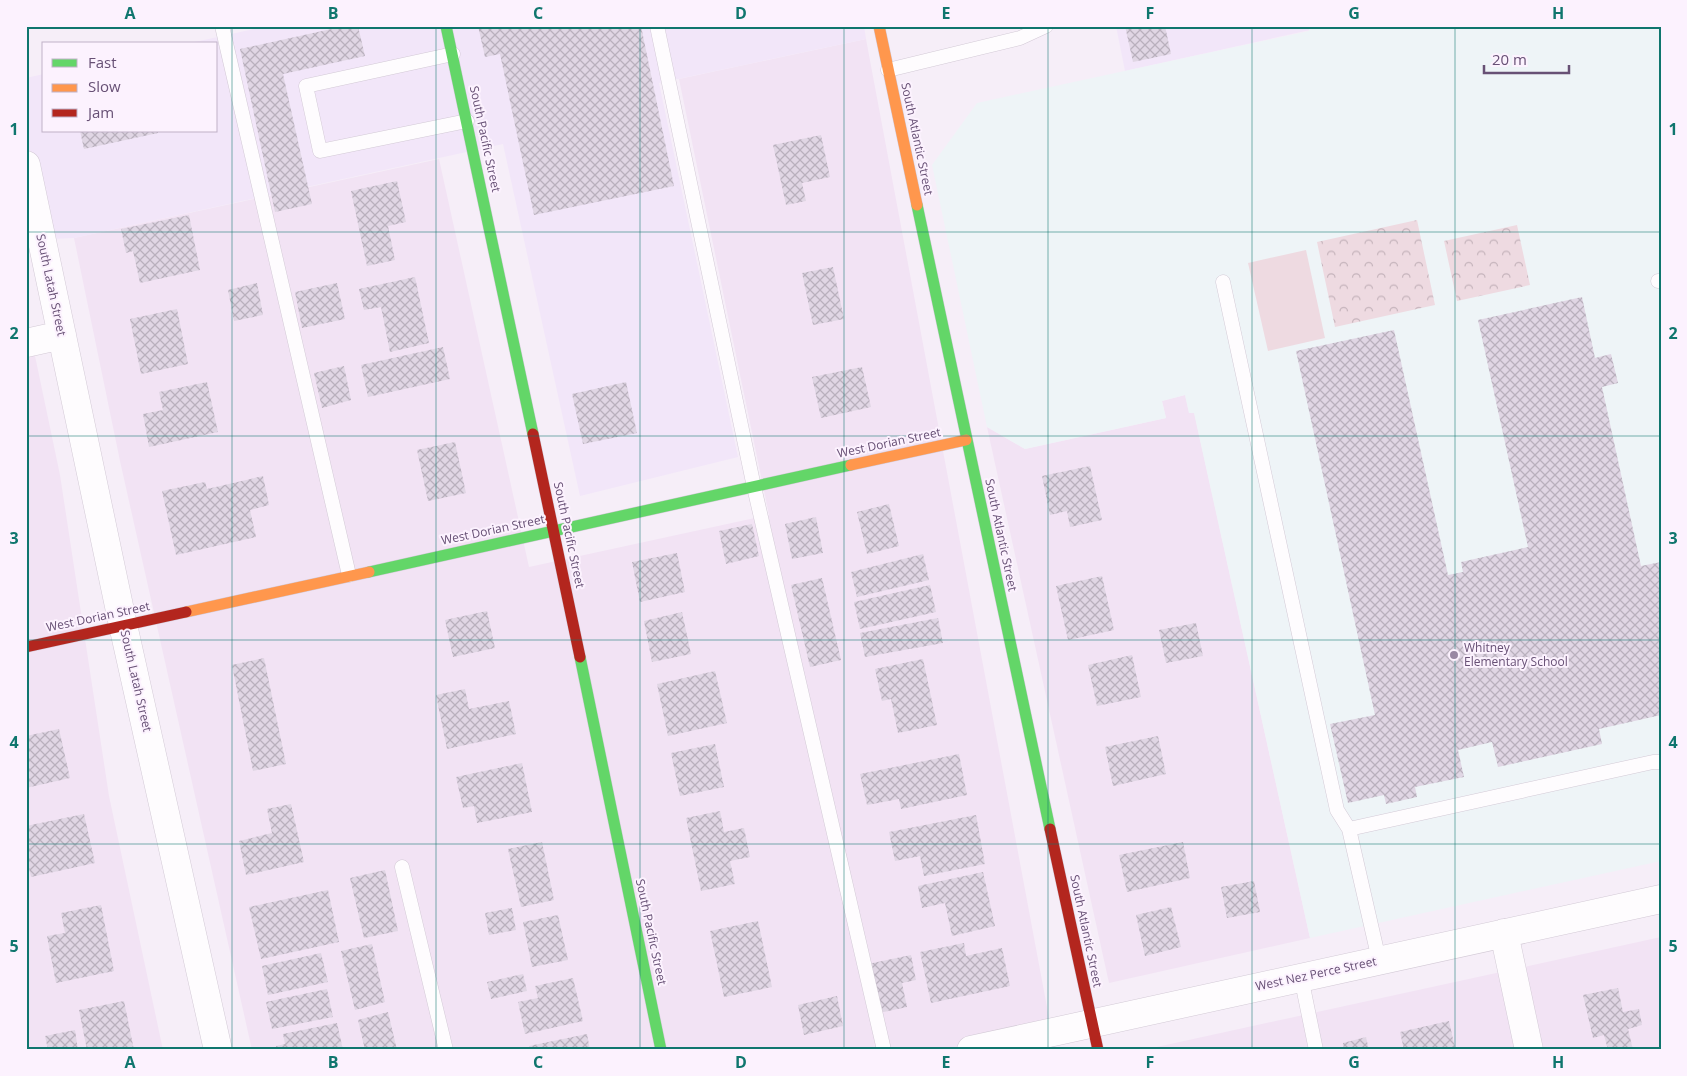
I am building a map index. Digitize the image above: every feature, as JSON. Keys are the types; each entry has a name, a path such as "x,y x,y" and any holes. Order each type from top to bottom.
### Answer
{"street":[{"name":"South Pacific Street","path":"446,26 554,530 661,1050"},
{"name":"South Atlantic Street","path":"879,26 966,440 1098,1050"},
{"name":"South Latah Street","path":"26,164 124,625 218,1050"},
{"path":"26,343 62,335"},
{"name":"West Dorian Street","path":"26,647 966,440"},
{"name":"West Nez Perce Street","path":"971,1050 1661,899"},
{"path":"1504,933 1529,1050"}],"lane":[{"path":"222,26 349,575"},
{"path":"657,26 754,487 884,1050"},
{"path":"888,70 1020,38 1046,26"},
{"path":"452,54 306,86 320,151 467,121"},
{"path":"1223,282 1337,810 1349,829 1379,960"},
{"path":"1349,829 1652,762 1661,762"},
{"path":"402,867 446,1050"},
{"path":"1301,978 1316,1050"}],"shaded area":[{"path":"267,26 864,26 866,39 659,83 738,457 580,496 503,144 74,238 26,240 26,78 42,74 42,132 218,132 218,42 195,42"},
{"path":"1116,26 1309,26 1310,30 1125,71"},
{"name":"Whitney Elementary School","path":"1309,26 1661,26 1661,861 1310,938 1194,413 1189,413 1185,395 1162,401 1166,418 1025,449 987,427 932,165 977,103 1309,31"},
{"path":"866,39 1055,1050 252,1050 120,461 74,238 439,159 529,567 769,515 679,79"},
{"path":"26,313 60,475 109,796 163,1050 26,1050"},
{"path":"1185,395 1189,413 1194,412 1310,938 1109,983 987,427 1025,449 1166,418 1162,401"},
{"path":"1661,937 1661,1050 1143,1050"}],"green space":[{"path":"1417,220 1435,305 1335,327 1317,242"},
{"path":"1517,225 1530,285 1457,301 1444,241"},
{"path":"1306,250 1325,338 1268,351 1248,263"}],"building":[{"path":"345,26 358,26 365,56 283,74 312,204 275,212 240,49"},
{"path":"478,26 641,26 674,186 534,215 500,54 485,57"},
{"path":"1125,26 1165,26 1171,54 1133,62"},
{"path":"80,132 158,132 158,133 84,149"},
{"path":"821,135 830,177 802,183 806,201 786,205 773,145"},
{"path":"397,181 406,222 388,226 395,260 367,266 351,191"},
{"path":"189,215 200,270 140,283 133,251 126,253 121,229"},
{"path":"833,267 844,319 813,325 802,273"},
{"path":"415,277 429,343 390,352 381,307 364,310 359,289"},
{"path":"257,283 263,315 234,321 228,290"},
{"path":"337,283 345,319 302,328 295,292"},
{"path":"1582,297 1595,358 1611,354 1618,383 1602,387 1641,566 1661,562 1661,715 1599,729 1602,744 1498,767 1492,742 1458,750 1464,777 1415,787 1417,797 1386,804 1384,795 1348,803 1330,724 1375,715 1296,351 1394,330 1448,575 1463,572 1461,562 1528,547 1478,320"},
{"path":"177,309 188,364 141,374 130,319"},
{"path":"443,347 450,379 368,397 361,365"},
{"path":"344,366 351,400 322,408 314,373"},
{"path":"862,367 871,407 821,418 812,377"},
{"path":"207,382 218,432 149,447 143,414 163,410 159,392"},
{"path":"626,382 637,433 583,444 572,394"},
{"path":"455,442 466,493 428,501 417,450"},
{"path":"1090,466 1102,520 1070,527 1067,511 1050,515 1042,476"},
{"path":"263,476 269,505 250,510 256,537 176,555 162,491 205,482 207,489"},
{"path":"889,504 899,546 867,554 857,512"},
{"path":"816,517 823,553 792,559 785,524"},
{"path":"752,524 759,556 726,564 719,531"},
{"path":"677,553 685,592 640,602 632,562"},
{"path":"923,554 929,580 857,597 851,572"},
{"path":"1102,576 1114,630 1068,640 1056,586"},
{"path":"822,578 841,660 810,667 791,585"},
{"path":"930,585 936,612 860,629 854,602"},
{"path":"487,611 495,648 453,657 445,620"},
{"path":"682,612 691,654 652,662 644,621"},
{"path":"938,618 943,643 865,657 860,633"},
{"path":"1196,623 1203,656 1166,663 1159,630"},
{"path":"1132,655 1141,697 1097,706 1088,665"},
{"path":"264,658 286,764 253,771 232,665"},
{"path":"923,659 937,725 898,733 891,699 882,701 875,669"},
{"path":"715,671 727,723 668,736 657,684"},
{"path":"465,689 469,709 509,701 516,734 447,749 436,695"},
{"path":"59,729 70,778 26,788 26,736"},
{"path":"1158,736 1166,774 1113,786 1105,747"},
{"path":"715,744 724,787 680,796 671,753"},
{"path":"959,754 967,795 901,809 899,799 867,805 860,774"},
{"path":"522,763 532,812 477,823 474,806 463,808 456,777"},
{"path":"291,804 304,862 246,875 239,841 272,833 267,809"},
{"path":"720,811 724,832 744,828 750,857 730,861 735,884 701,891 686,818"},
{"path":"84,814 95,863 31,877 26,855 26,826"},
{"path":"976,815 985,864 924,876 920,856 895,861 889,832"},
{"path":"542,842 554,900 521,907 508,849"},
{"path":"1183,842 1190,878 1127,892 1119,855"},
{"path":"385,870 398,931 364,938 350,878"},
{"path":"983,872 995,926 952,936 945,903 922,908 918,886"},
{"path":"1254,881 1260,912 1227,918 1221,887"},
{"path":"328,890 339,942 261,959 249,907"},
{"path":"101,905 114,971 56,983 47,936 65,933 61,913"},
{"path":"1171,907 1181,947 1145,956 1136,915"},
{"path":"512,908 516,930 489,935 485,913"},
{"path":"558,915 568,960 532,967 523,922"},
{"path":"758,921 772,987 724,997 710,931"},
{"path":"964,943 966,956 1002,948 1010,986 931,1003 920,952"},
{"path":"372,944 385,1002 355,1010 341,951"},
{"path":"321,953 328,982 268,995 262,966"},
{"path":"911,955 916,980 902,983 907,1007 879,1013 868,964"},
{"path":"523,974 527,991 491,999 487,982"},
{"path":"573,978 583,1021 525,1034 518,1002 538,998 535,986"},
{"path":"1618,988 1623,1012 1639,1009 1642,1025 1628,1029 1633,1050 1608,1050 1604,1035 1593,1038 1583,995"},
{"path":"327,989 333,1017 272,1029 266,1002"},
{"path":"837,996 843,1026 804,1035 798,1005"},
{"path":"124,1001 134,1050 87,1050 79,1010"},
{"path":"388,1012 397,1050 365,1050 358,1020"},
{"path":"1449,1021 1455,1048 1449,1050 1404,1050 1400,1032"},
{"path":"337,1023 343,1050 277,1050 276,1046 285,1044 283,1034"},
{"path":"75,1030 78,1050 48,1050 45,1036"},
{"path":"587,1034 590,1050 529,1050 529,1046"},
{"path":"1366,1037 1369,1050 1344,1050 1343,1043"}],"traffic: fast":[{"path":"446,26 533,434"},
{"path":"917,205 1050,829"},
{"path":"369,572 851,465"},
{"path":"580,657 661,1050"}],"traffic: slow":[{"path":"879,26 917,205"},
{"path":"851,465 966,440"},
{"path":"186,612 369,572"}],"traffic: jam":[{"path":"533,434 580,657"},
{"path":"26,647 186,612"},
{"path":"1050,829 1098,1050"}],"place":[{"name":"Whitney Elementary School","path":"1454,655"}]}
